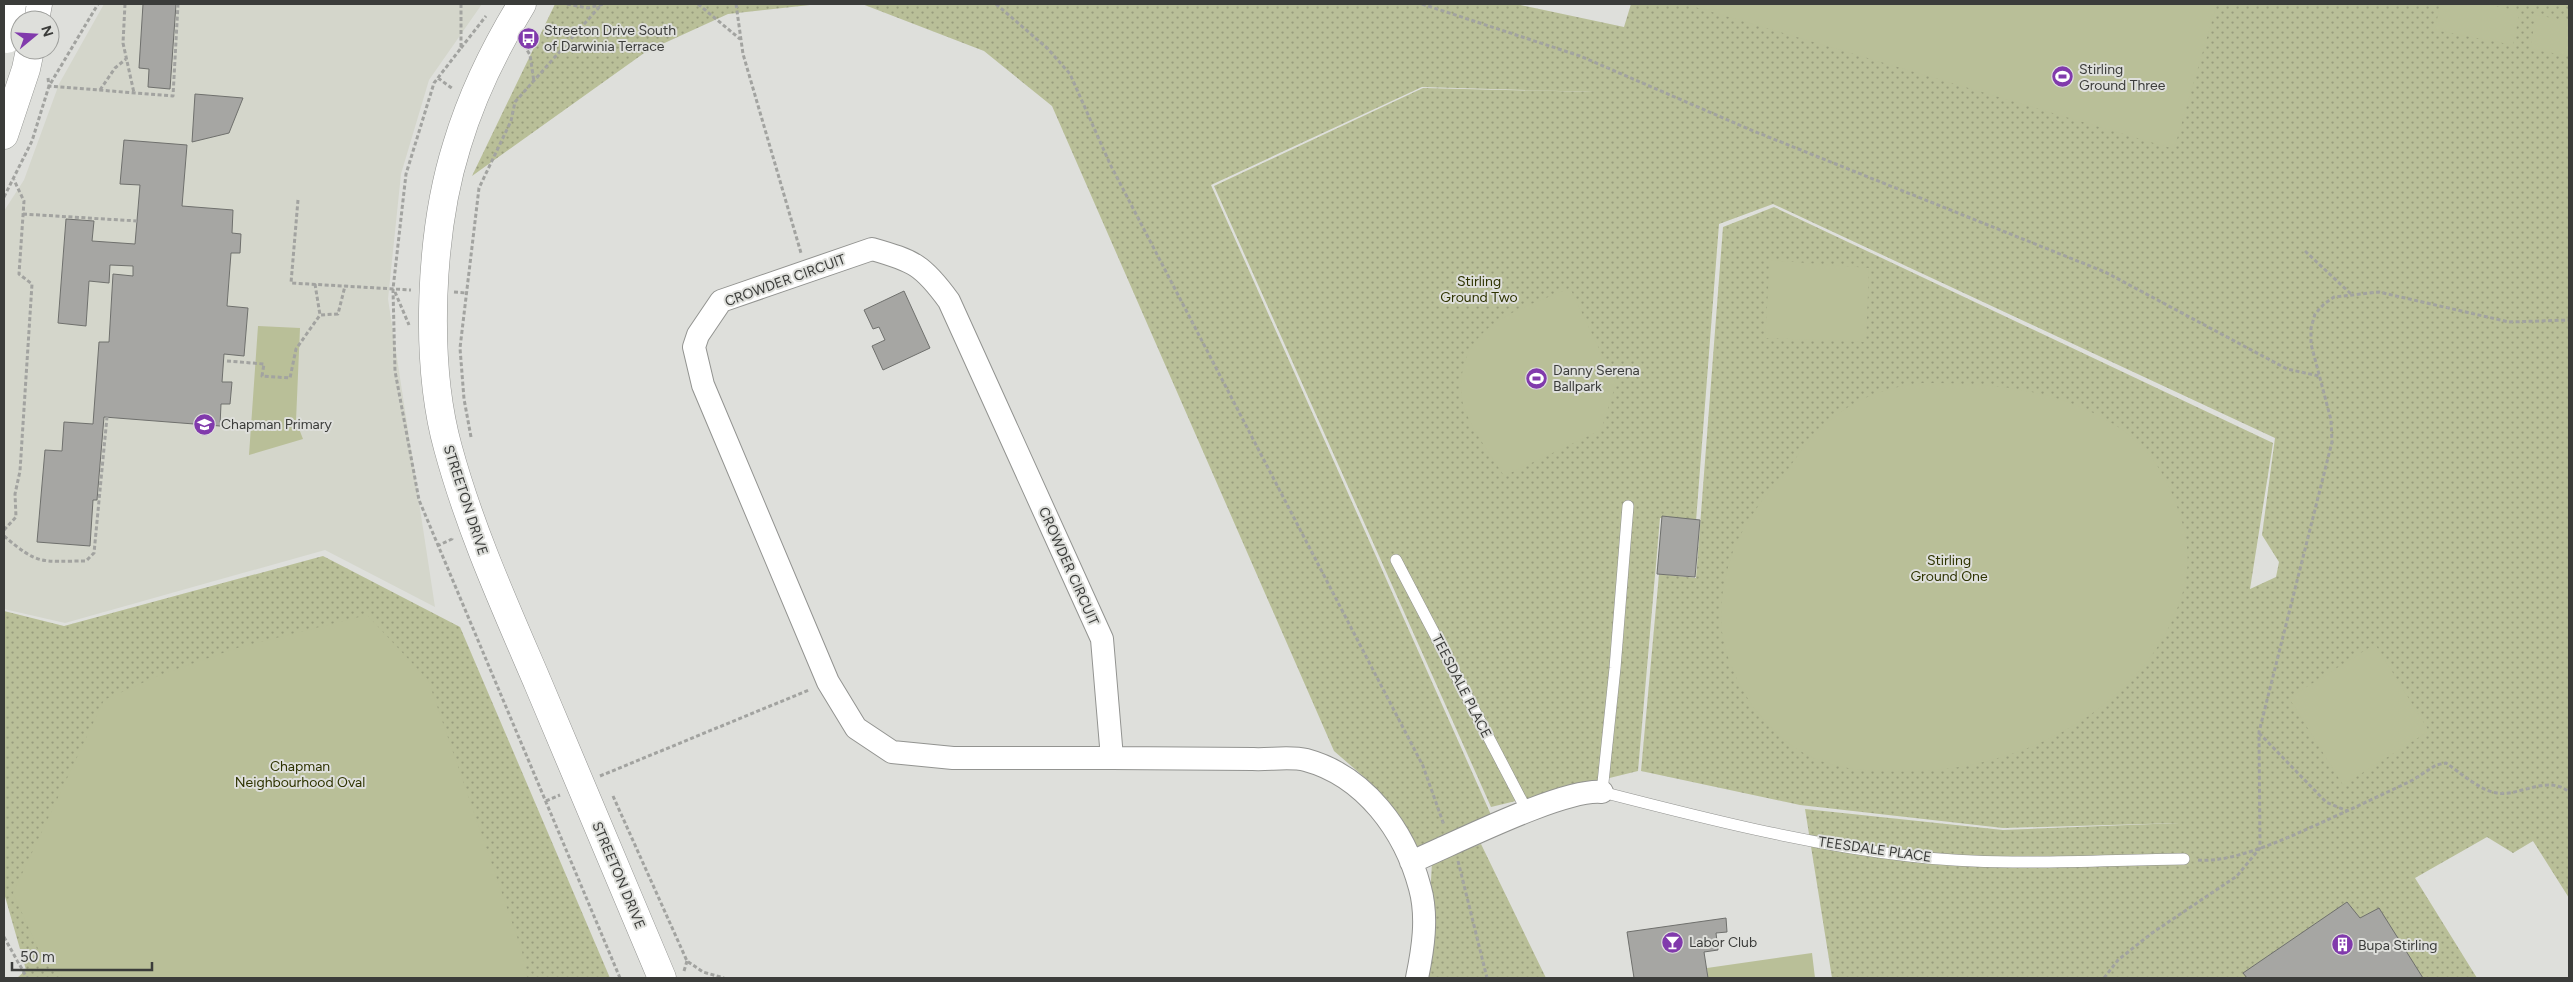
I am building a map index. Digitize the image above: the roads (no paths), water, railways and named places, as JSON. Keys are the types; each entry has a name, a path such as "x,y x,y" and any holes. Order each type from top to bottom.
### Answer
{"main road":[{"name":"STREETON DRIVE","path":"509,10 456,145 439,232 432,332 436,386 447,446 473,532 657,966"},
{"path":"4,135 26,69 21,60"},
{"path":"657,966 664,967 680,978"}],"street":[{"name":"CROWDER CIRCUIT","path":"1112,758 1102,639 949,301 930,275 906,259 872,249 721,301 698,335 694,347 703,385 828,682 856,728 892,752 953,758 1305,760 1342,777 1370,797 1397,830 1420,889 1424,918 1423,951 1417,978"},
{"name":"TEESDALE PLACE","path":"1411,862 1527,812 1590,790 1602,792"}],"lane":[{"path":"1602,792 1616,668 1628,506"},
{"name":"TEESDALE PLACE","path":"1396,560 1527,812"},
{"name":"TEESDALE PLACE","path":"1602,792 1776,834 1909,856 2017,862 2184,859"}],"place":[{"name":"Streeton Drive South of Darwinia Terrace","path":"528,38"},
{"name":"Stirling Ground Three","path":"2063,77"},
{"name":"Danny Serena Ballpark","path":"1537,378"},
{"name":"Chapman Primary","path":"205,424"},
{"name":"Labor Club","path":"1673,942"},
{"name":"Bupa Stirling","path":"2342,945"}],"park label":[{"name":"Stirling Ground Two","path":"1479,290"},
{"name":"Stirling Ground One","path":"1949,568"},
{"name":"Chapman Neighbourhood Oval","path":"300,774"}]}
